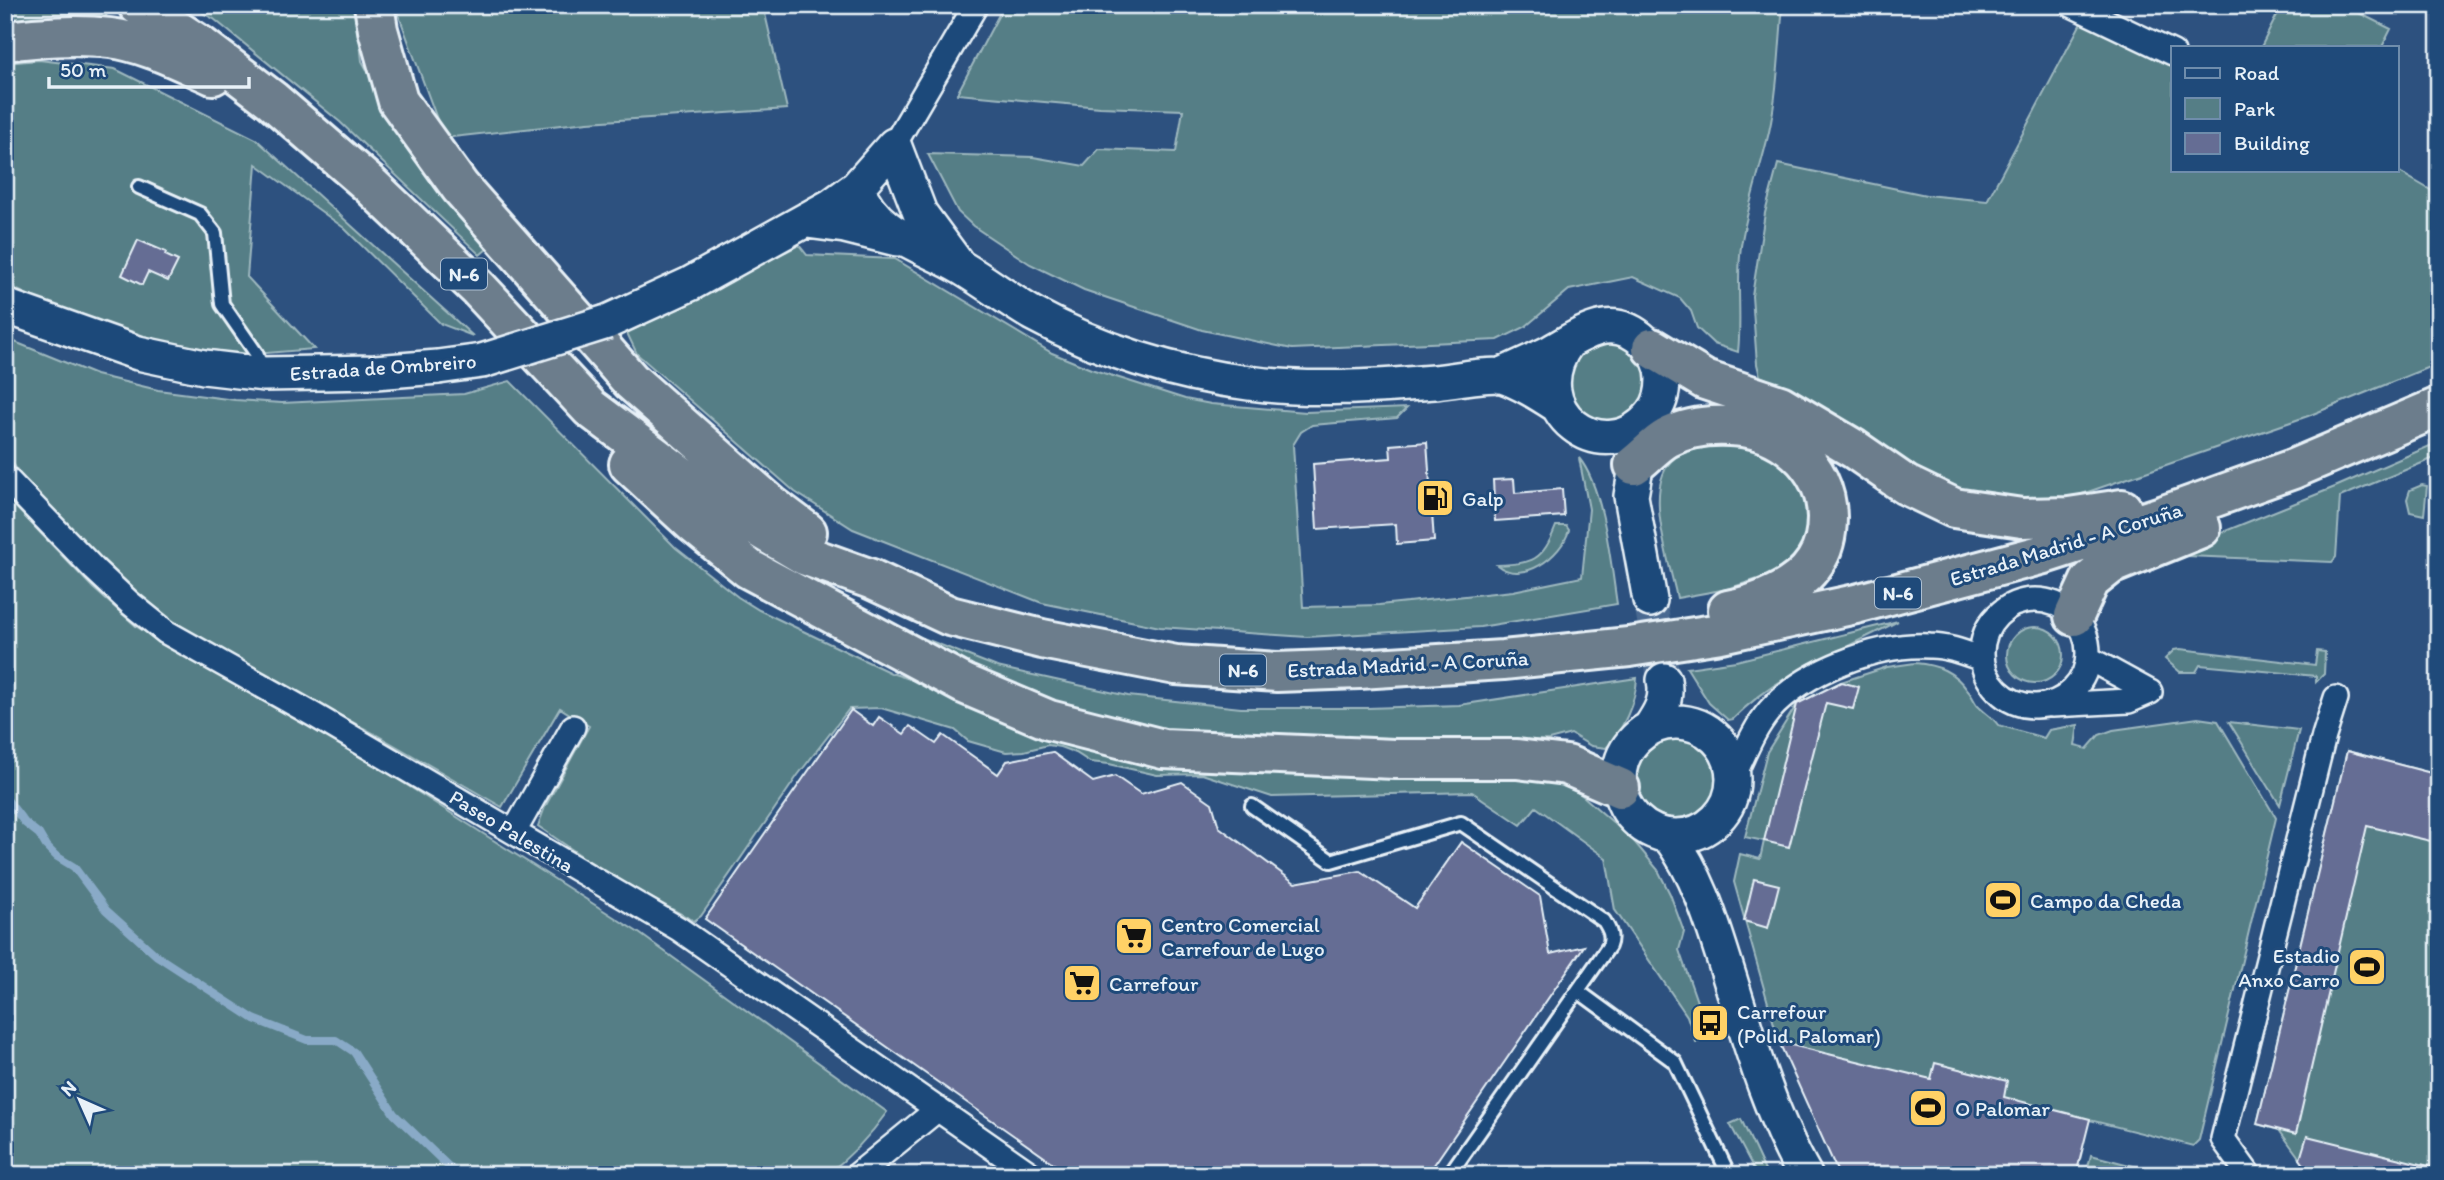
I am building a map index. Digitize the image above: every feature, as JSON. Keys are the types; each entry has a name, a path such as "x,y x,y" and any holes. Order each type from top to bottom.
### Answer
{"highway":[{"name":"Estrada Madrid - A Coruña","path":"138,5 201,46 272,100 368,183 478,288 590,408 720,505 804,555 871,579 950,616 1042,639 1175,665 1277,672 1359,669 1503,660 1629,647 1721,633 1856,604 2044,554 2162,516 2293,468 2434,409"},
{"path":"374,5 378,30 398,101 460,187 537,278 631,381 771,505 871,579"},
{"path":"5,40 48,36 112,38 153,50 272,100"},
{"path":"1652,348 1705,380 1780,405 1854,449 1906,485 1954,508 2022,518 2069,517 2132,508 2162,516"},
{"path":"590,408 627,463 694,524 749,569 964,684 1049,720 1163,749 1395,760 1517,759 1567,765 1620,788"},
{"path":"2074,617 2090,581 2109,565 2417,438 2434,409"},
{"path":"1629,647 1684,617 1737,608 1772,596 1813,565 1822,550 1827,529 1827,505 1822,485 1810,465 1794,448 1775,436 1735,426 1696,427 1666,438 1632,480"}],"street":[{"path":"912,227 894,145 976,5"},
{"path":"2072,5 2171,52"},
{"name":"Estrada de Ombreiro","path":"5,306 138,352 204,367 264,374 375,372 482,361 607,322 690,284 807,221 861,183 894,145"},
{"path":"861,183 863,204 876,218 912,227 960,267 1024,308 1075,335 1199,375 1251,384 1311,387 1500,376 1584,332 1602,327 1621,328 1638,335 1652,348 1661,370 1662,394 1656,410 1630,433 1612,437 1594,436"},
{"path":"807,221 845,226 912,227"},
{"path":"1558,406 1553,390 1553,373 1558,356 1569,342"},
{"path":"1500,376 1558,406 1572,424 1594,436 1632,480"},
{"path":"1645,422 1632,480 1650,600"},
{"name":"Paseo Palestina","path":"5,477 107,582 166,632 314,715 679,929 1032,1175"},
{"path":"2045,706 2075,689 2084,675 2088,643 2083,629 2061,606 2046,601 2029,600 2013,605 1999,614 1989,626 1983,642 1982,659 1986,676 1996,690 2011,701 2028,706 2045,706 2129,701 2150,692 2088,658"},
{"path":"1733,777 1759,724 1769,711 1797,686 1821,673 1874,653 1912,646 1947,648 1982,659"},
{"path":"1665,686 1684,715 1714,737 1724,748 1731,762 1732,793 1726,808 1702,830 1686,836 1669,836 1651,831 1636,820 1625,805 1620,788 1620,770 1626,754 1636,740 1649,729 1662,709 1665,686"},
{"path":"2249,1175 2223,1139 2324,736 2336,698"},
{"path":"1649,729 1666,723 1684,723 1701,728"},
{"path":"514,832 573,727"},
{"path":"1707,904 1705,858 1716,820"},
{"path":"1669,836 1686,859 1707,904 1759,1073 1805,1175"},
{"path":"857,1175 938,1109"}],"lane":[{"path":"139,187 200,214 215,233 222,304 256,353 264,374"},
{"path":"1252,806 1331,861 1461,824 1604,921 1611,933 1611,940 1578,991 1449,1175"},
{"path":"1578,991 1675,1062 1729,1175"}],"green space":[{"path":"5,5 96,5 108,12 103,21 5,26"},
{"path":"188,5 356,5 362,61 410,147 488,248 480,255 340,122 214,19"},
{"path":"395,5 763,5 787,109 588,122 444,138"},
{"path":"1004,5 1783,5 1772,116 1741,246 1738,352 1714,344 1697,328 1691,311 1680,298 1633,277 1569,290 1525,327 1498,340 1292,349 1202,330 1084,290 1030,264 973,226 958,212 928,154 1033,157 1084,166 1099,149 1176,152 1183,110 1100,107 957,94"},
{"path":"2282,5 2343,5 2391,29 2382,46 2262,46"},
{"path":"2081,23 2171,65 2171,172 2398,171 2439,195 2439,363 2308,416 2053,504 1937,488 1790,389 1760,376 1752,296 1765,213 1778,164 1926,195 1987,201"},
{"path":"39,60 115,69 256,139 473,336 441,324 344,228 256,164 247,277 314,349 243,355 136,337 42,302 5,284 5,63"},
{"path":"799,245 807,255 895,259 1052,353 1091,369 1185,399 1211,404 1306,412 1407,408 1397,418 1312,425 1301,432 1293,445 1303,607 1379,605 1513,591 1582,577 1589,509 1579,458 1588,471 1600,507 1617,604 1480,627 1307,637 1160,627 1042,603 853,529 795,492 637,354 627,333"},
{"path":"1604,337 1644,356 1649,392 1634,414 1608,422 1595,420 1583,413 1568,391 1574,354"},
{"path":"5,338 96,375 158,390 235,400 282,403 464,394 510,381 676,548 738,597 759,610 891,673 935,687 1010,719 1536,773 1537,780 1569,787 1583,796 1632,839 1658,870 1684,932 1679,950 1710,1039 1696,1042 1687,1016 1615,910 1606,858 1536,807 1521,825 1472,792 1272,797 1202,774 1157,775 1090,762 1060,747 1048,745 1006,752 968,741 955,730 881,708 849,709 798,775 701,916 694,921 612,877 538,826 545,807 589,726 560,708 502,807 375,734 224,653 173,622 119,582 32,493 5,451"},
{"path":"2439,442 2439,456 2340,497 2336,557 2332,562 2187,556 2188,546"},
{"path":"1733,444 1769,451 1801,478 1810,511 1806,541 1789,566 1727,589 1677,598 1664,545 1659,504 1660,486 1665,470 1675,458 1688,452"},
{"path":"2422,485 2427,486 2424,515 2410,512 2407,499 2410,490"},
{"path":"5,496 93,588 137,627 366,759 639,933 887,1112 859,1146 826,1175 5,1175"},
{"path":"1556,526 1566,526 1569,530 1565,540 1550,558 1540,565 1518,572 1507,571 1497,565 1535,558 1546,547"},
{"path":"836,604 997,667 1128,696 1241,708 1459,705 1637,678 1627,716 1606,748 1591,746 1571,734 1549,740 1345,746 1213,737 1105,721 1047,704"},
{"path":"1898,621 1791,675 1733,719 1728,720 1709,703 1687,668 1736,661"},
{"path":"2029,627 2041,627 2051,631 2059,639 2063,655 2059,671 2051,679 2041,683 2029,683 2019,679 2011,671 2007,661 2007,649 2011,639 2019,631"},
{"path":"2174,650 2315,665 2317,651 2325,652 2324,674 2316,682 2316,676 2200,665 2196,672 2180,672 2165,659"},
{"name":"Campo da Cheda","path":"1915,663 1938,667 1951,674 1998,725 2044,738 2049,730 2078,725 2075,746 2087,749 2099,735 2113,730 2198,718 2218,721 2276,818 2199,1140 2193,1146 1779,1042 1734,882 1740,854 1760,859 1764,841 1745,837 1767,752 1797,704 1841,682 1887,667"},
{"path":"2229,722 2299,730 2280,805"},
{"path":"1677,739 1692,742 1705,751 1714,764 1717,779 1714,794 1705,807 1692,816 1677,819 1662,816 1649,807 1640,794 1637,779 1640,764 1649,751 1662,742"},
{"name":"Estadio Anxo Carro","path":"2347,751 2439,775 2439,1175 2312,1175 2279,1130 2257,1124"},
{"path":"1741,1119 1767,1175 1757,1175 1730,1124"},
{"path":"2091,1155 2168,1175 2086,1175"}],"building":[{"path":"138,240 166,252 165,255 178,261 168,281 148,272 142,285 122,275"},
{"path":"1427,442 1434,541 1397,544 1396,524 1317,529 1313,464 1391,458 1390,445"},
{"path":"1514,479 1515,493 1562,489 1564,516 1495,521 1493,480"},
{"path":"1841,682 1859,687 1853,709 1826,703 1789,847 1764,841 1797,704"},
{"name":"Centro Comercial Carrefour de Lugo","path":"851,710 873,726 879,717 904,734 910,726 936,744 943,735 998,774 1007,761 1052,752 1093,782 1115,776 1141,794 1182,782 1212,803 1219,827 1295,883 1360,871 1415,908 1461,842 1540,896 1550,954 1584,946 1427,1175 1070,1175 705,919"},
{"path":"2347,751 2439,775 2439,843 2367,826 2296,1134 2257,1124"},
{"path":"1754,879 1779,885 1768,928 1744,921"},
{"name":"O Palomar","path":"1779,1042 1931,1079 1935,1063 2007,1081 2004,1097 2090,1119 2076,1175 1839,1175"},
{"path":"2307,1136 2433,1167 2432,1175 2312,1175 2300,1159"}],"waterway":[{"path":"5,797 25,823 39,834 46,846 74,867 106,910 157,956 254,1019 307,1040 336,1040 354,1052 394,1114 448,1166 465,1175"}],"tunnel":[{"path":"1650,600 1664,680"}],"place":[{"name":"Galp","path":"1435,498"},
{"name":"Campo da Cheda","path":"2003,900"},
{"name":"Centro Comercial Carrefour de Lugo","path":"1134,936"},
{"name":"Estadio Anxo Carro","path":"2367,967"},
{"name":"Carrefour","path":"1082,983"},
{"name":"Carrefour (Polid. Palomar)","path":"1710,1023"},
{"name":"O Palomar","path":"1928,1108"}]}
